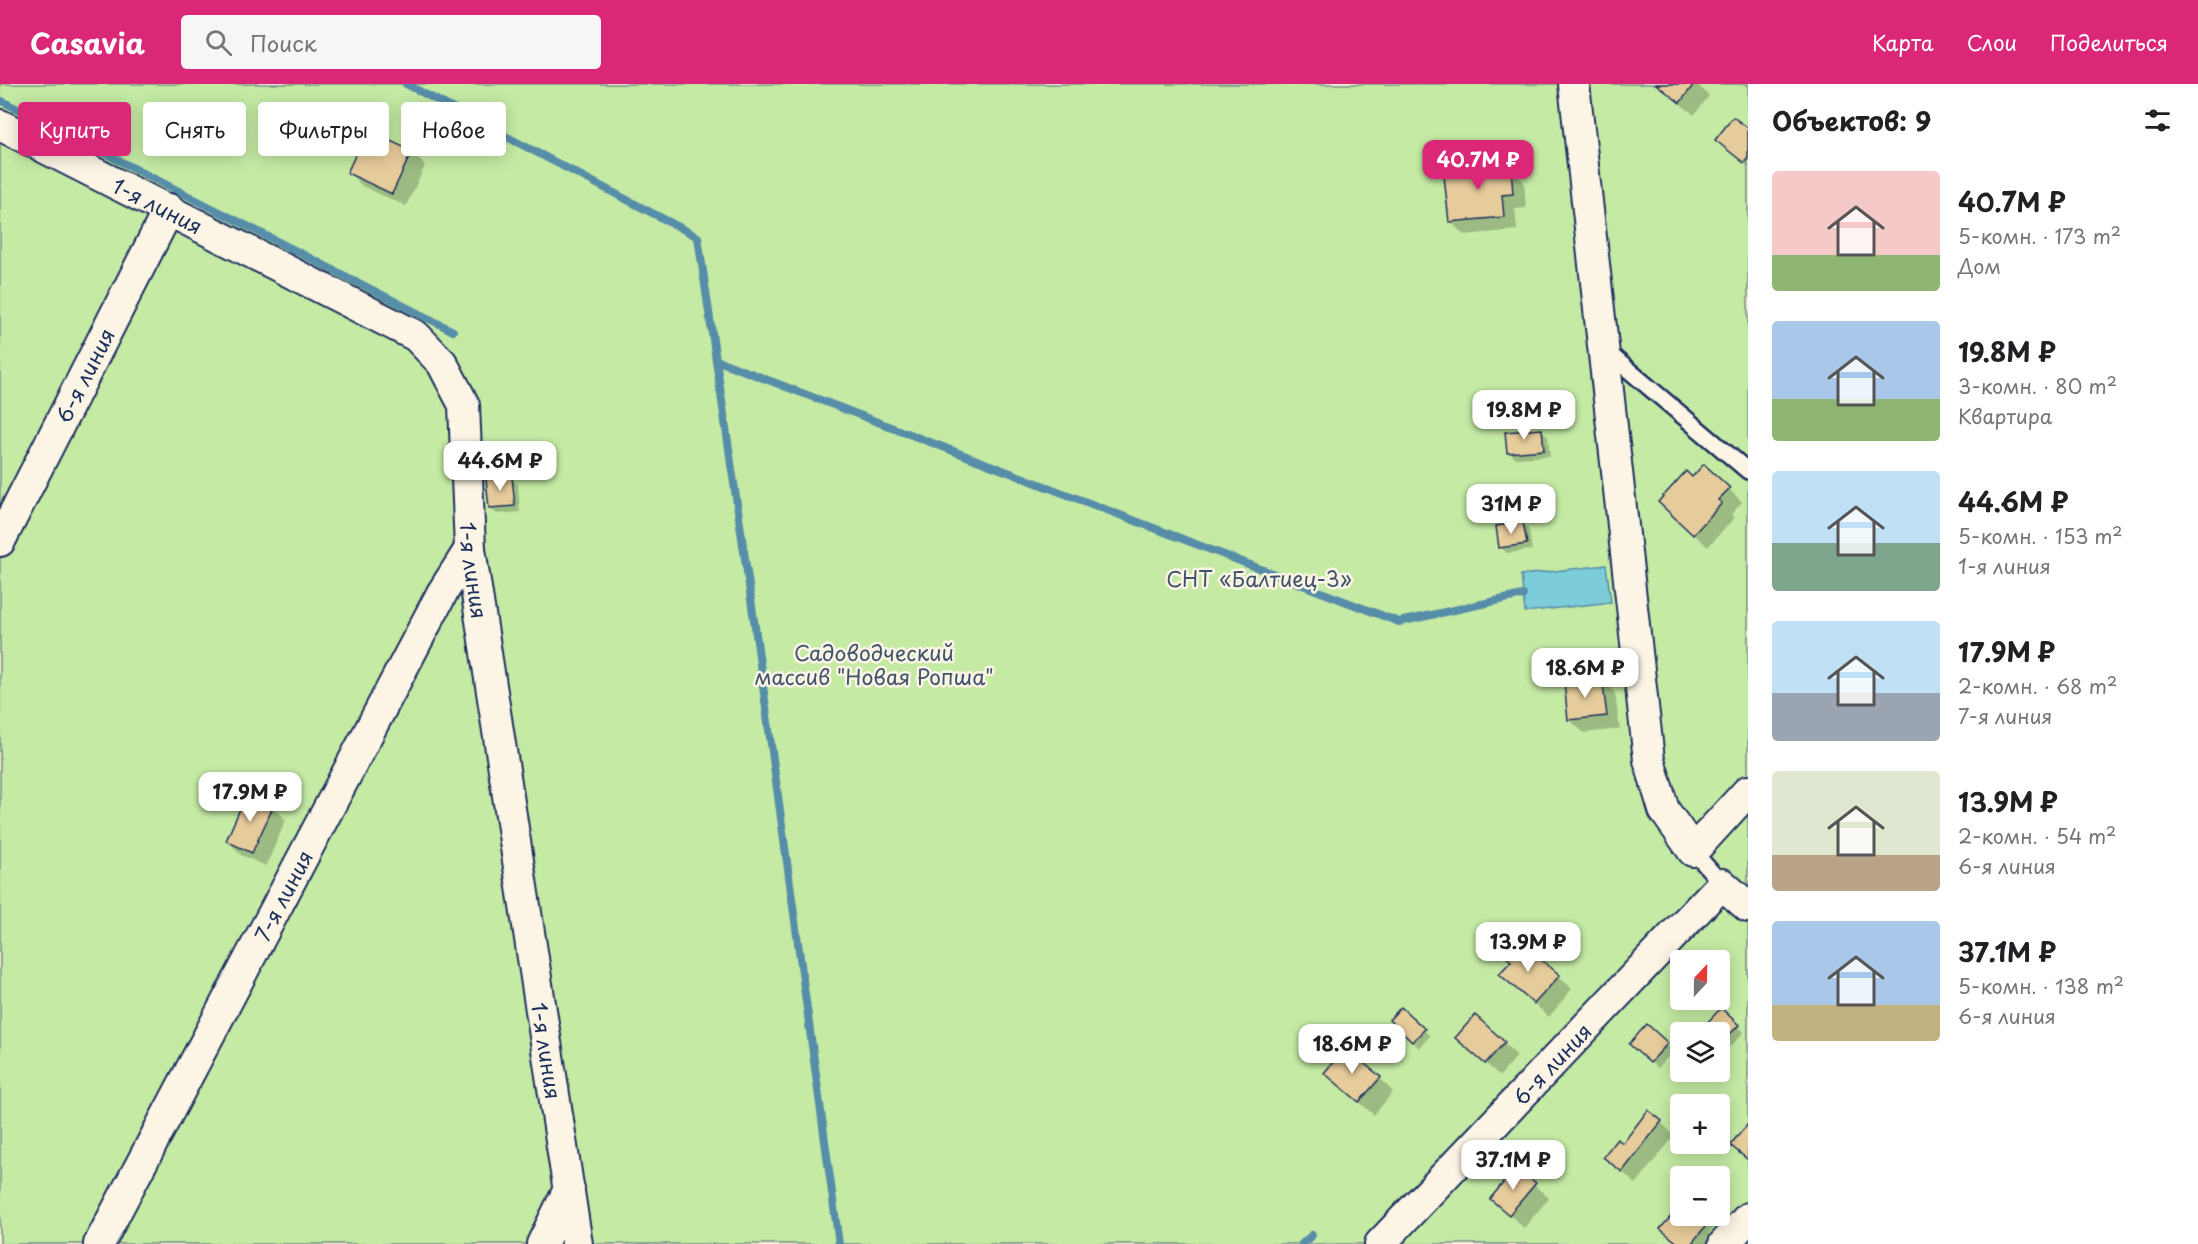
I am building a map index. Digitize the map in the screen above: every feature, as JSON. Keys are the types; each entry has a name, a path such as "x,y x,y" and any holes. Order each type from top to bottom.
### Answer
{"street":[{"path":"1574,84 1649,760 1664,810 1693,851 1748,791"},
{"name":"1-я линия","path":"0,125 416,336 442,363 464,405 470,549 578,1244"},
{"name":"6-я линия","path":"0,541 169,209"},
{"name":"7-я линия","path":"99,1244 442,593 470,549"},
{"path":"1722,884 1748,908"},
{"name":"6-я линия","path":"1380,1244 1722,884"},
{"path":"542,1244 569,1189"},
{"path":"1724,1244 1748,1218"}],"lane":[{"path":"1603,350 1748,471"},
{"path":"1693,851 1722,884"}],"green space":[{"name":"Садоводческий массив \"Новая Ропша\"","path":"0,84 1748,84 1748,1244 0,1244"}],"water":[{"path":"1606,565 1611,602 1525,612 1521,575"}],"building":[{"path":"1656,84 1694,84 1680,103"},
{"path":"1733,117 1748,128 1748,158 1744,163 1715,140"},
{"path":"389,140 401,146 401,156 410,156 392,194 347,173 355,156 389,156"},
{"path":"1493,161 1511,167 1513,194 1502,195 1504,217 1449,222 1444,176 1455,167"},
{"path":"1542,429 1544,450 1507,453 1505,432"},
{"path":"1704,464 1730,488 1718,500 1722,503 1693,535 1658,502 1686,471 1692,477"},
{"path":"512,477 515,506 489,508 486,479"},
{"path":"1523,522 1527,544 1499,548 1496,526"},
{"path":"1602,677 1607,716 1568,720 1564,682"},
{"path":"247,793 274,805 252,853 226,841"},
{"path":"1518,941 1560,975 1534,1004 1499,974 1511,961 1505,956"},
{"path":"1401,1007 1425,1029 1412,1042 1389,1020"},
{"path":"1719,1010 1723,1010 1739,1025 1730,1034 1730,1022 1708,1022"},
{"path":"1475,1015 1505,1042 1485,1064 1455,1038"},
{"path":"1647,1024 1668,1043 1650,1063 1629,1044"},
{"path":"1345,1048 1381,1077 1359,1102 1324,1073"},
{"path":"1648,1110 1662,1121 1622,1172 1603,1157 1617,1139 1623,1143"},
{"path":"1748,1124 1748,1160 1730,1145"},
{"path":"1516,1167 1536,1183 1509,1215 1490,1199"},
{"path":"1670,1218 1670,1226 1705,1227 1691,1244 1679,1244 1660,1229"}],"waterway":[{"path":"406,84 698,237 755,627 839,1244"},
{"path":"0,100 453,331"},
{"path":"716,360 1399,622 1523,595"},
{"path":"1302,1244 1312,1235"}],"park label":[{"name":"СНТ «Балтиец-3»","path":"1259,578"}]}
